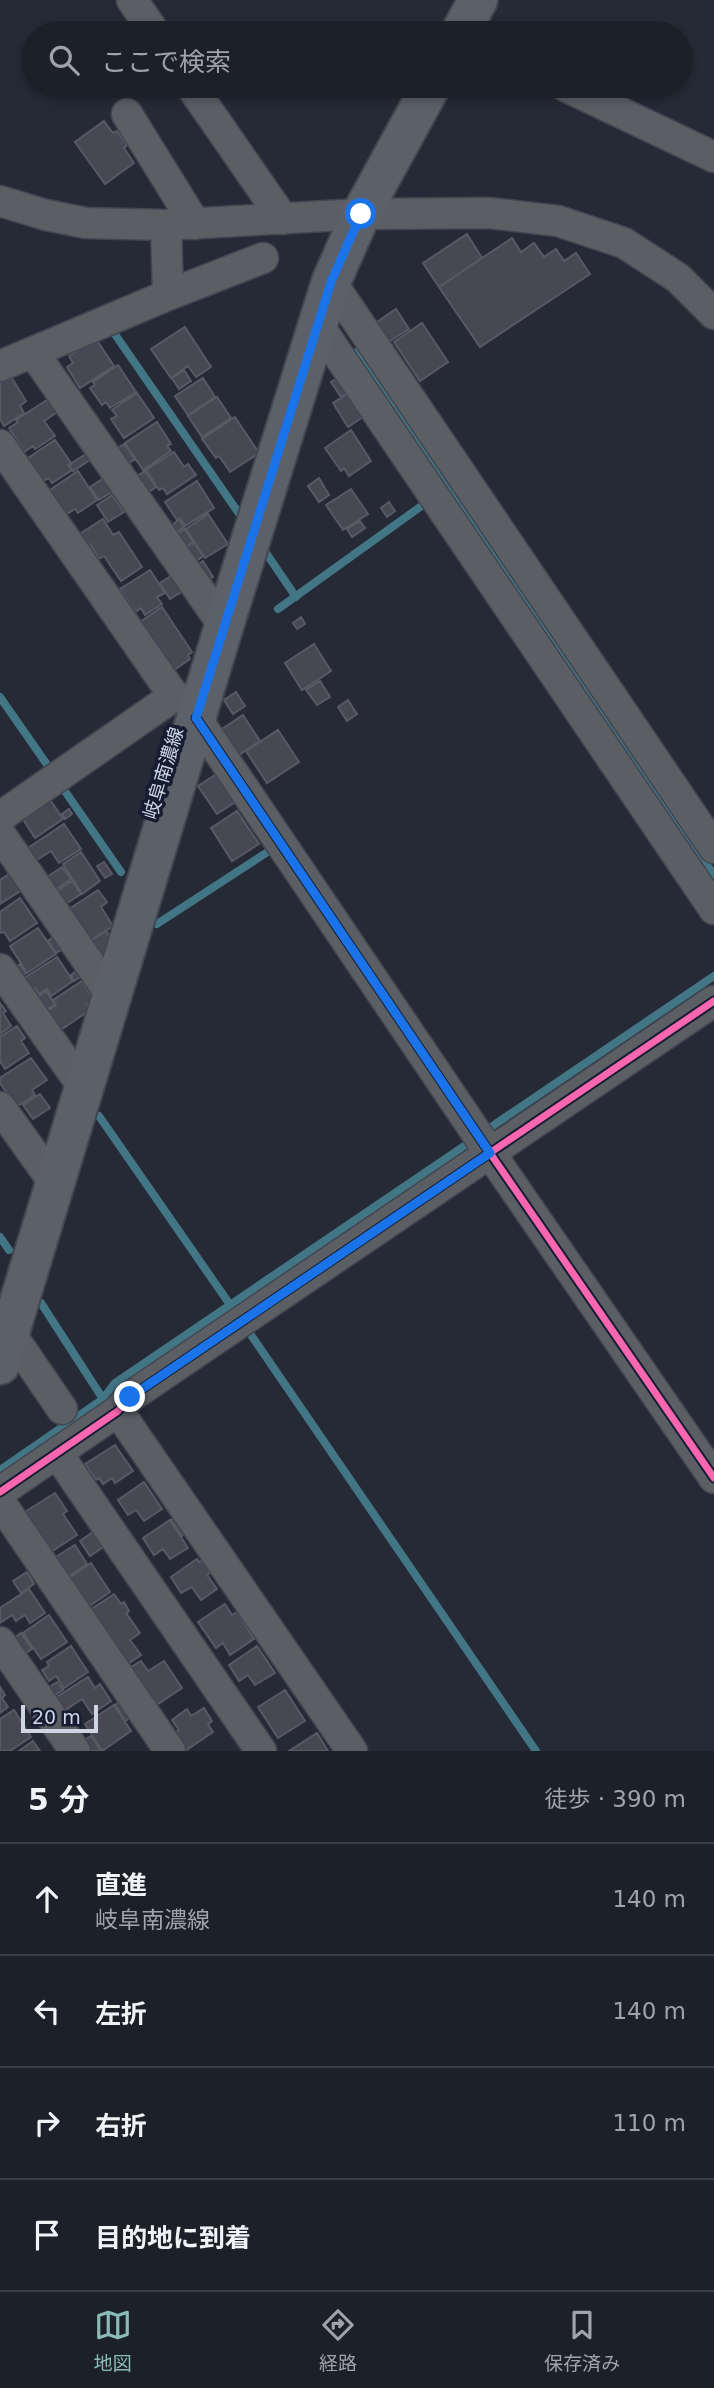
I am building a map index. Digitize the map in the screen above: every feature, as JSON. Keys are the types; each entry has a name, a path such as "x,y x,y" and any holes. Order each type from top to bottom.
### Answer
{"main road":[{"path":"467,21 478,0"},
{"name":"岐阜南濃線","path":"5,1349 112,996 190,706 224,626 331,282 361,214 424,98"}],"street":[{"path":"132,0 147,21"},
{"path":"199,98 283,219"},
{"path":"591,98 714,156"},
{"path":"127,114 181,225 168,295"},
{"path":"0,201 46,215 86,223 181,225 361,214 489,213 558,221 624,243 678,278 714,314"},
{"path":"0,366 262,258"},
{"path":"331,282 714,848"},
{"path":"318,325 714,909"},
{"path":"33,352 224,626"},
{"path":"0,445 190,706 490,1153 714,1478"},
{"path":"0,817 190,706"},
{"path":"0,834 112,996"},
{"path":"0,970 84,1088"},
{"path":"0,1492 118,1411 130,1397 714,1001"},
{"path":"0,1107 55,1184"},
{"path":"5,1349 62,1409"},
{"path":"118,1411 352,1751"},
{"path":"57,1453 261,1751"},
{"path":"0,1502 170,1751"},
{"path":"0,1642 75,1751"}],"building":[{"path":"104,121 113,133 117,131 127,145 124,148 134,163 105,184 75,142"},
{"path":"467,234 482,258 439,287 423,263"},
{"path":"512,238 521,252 534,243 544,257 556,249 564,261 576,253 590,274 480,347 439,287"},
{"path":"396,309 409,329 387,343 374,324"},
{"path":"422,323 448,362 420,381 394,342"},
{"path":"185,327 211,367 196,377 188,366 171,378 151,349"},
{"path":"96,339 114,366 80,388 67,367 73,363 69,356"},
{"path":"118,365 136,392 110,408 106,402 102,405 90,388 95,385 93,382"},
{"path":"184,370 191,381 179,389 172,378"},
{"path":"10,375 26,401 20,406 24,413 4,426 0,419 0,382"},
{"path":"341,376 350,390 341,397 331,382"},
{"path":"203,378 215,397 188,415 175,396"},
{"path":"351,391 367,414 348,427 333,403"},
{"path":"137,393 154,418 124,438 111,419 117,416 112,410"},
{"path":"217,397 231,418 202,437 188,416"},
{"path":"50,398 59,411 44,421 55,436 35,449 33,446 24,452 9,428 18,422 16,420"},
{"path":"235,417 259,453 230,472 202,439"},
{"path":"157,422 171,444 167,446 171,451 143,470 125,443"},
{"path":"351,430 371,461 349,476 344,468 341,471 325,448"},
{"path":"55,440 71,463 68,465 72,470 52,483 49,478 43,481 28,458"},
{"path":"124,444 135,459 123,467 113,451"},
{"path":"89,452 93,458 73,471 69,465"},
{"path":"174,452 184,467 188,464 196,475 167,494 163,488 159,490 146,470"},
{"path":"78,471 97,500 78,513 75,509 67,514 63,509 60,511 47,492"},
{"path":"145,471 156,487 143,496 133,479"},
{"path":"107,476 115,490 99,500 90,487"},
{"path":"319,478 329,495 319,502 308,486"},
{"path":"197,481 214,508 185,526 180,518 177,520 165,502"},
{"path":"351,489 368,514 343,530 326,505"},
{"path":"112,495 124,512 108,522 97,505"},
{"path":"389,502 395,511 387,517 381,508"},
{"path":"208,514 228,544 205,558 186,529"},
{"path":"103,519 113,535 119,532 142,567 121,581 104,556 99,559 90,544 86,547 78,535"},
{"path":"179,520 184,527 172,535 167,528"},
{"path":"360,521 365,528 352,537 347,529"},
{"path":"185,529 193,542 182,549 174,536"},
{"path":"194,543 203,556 195,562 185,548"},
{"path":"203,561 213,577 204,582 194,568"},
{"path":"150,570 165,593 157,597 162,604 145,615 141,608 135,612 120,589"},
{"path":"176,573 186,589 170,599 160,583"},
{"path":"162,607 192,652 188,655 190,659 174,670 140,622"},
{"path":"301,617 305,624 297,629 293,623"},
{"path":"314,644 331,671 302,690 285,663"},
{"path":"320,681 330,697 317,705 306,690"},
{"path":"236,692 245,706 233,714 224,700"},
{"path":"348,700 357,714 347,721 338,707"},
{"path":"243,715 260,741 236,757 219,731"},
{"path":"278,730 299,762 267,783 246,751"},
{"path":"218,773 237,801 217,814 198,786"},
{"path":"47,795 63,819 35,838 19,813"},
{"path":"69,809 72,814 65,819 62,814"},
{"path":"237,811 259,844 232,861 211,828"},
{"path":"64,824 81,849 59,863 51,851 37,860 28,848"},
{"path":"81,852 100,881 82,894 63,864"},
{"path":"104,862 112,874 105,878 97,866"},
{"path":"62,867 71,879 52,892 44,879"},
{"path":"14,871 25,888 0,904 0,880"},
{"path":"72,881 81,894 61,907 53,894"},
{"path":"98,890 107,902 101,907 113,926 87,943 66,911"},
{"path":"20,898 37,923 10,941 4,932 0,933 0,912"},
{"path":"38,928 56,954 27,973 10,946"},
{"path":"106,931 112,940 108,952 98,959 87,943"},
{"path":"59,933 68,946 56,953 48,941"},
{"path":"57,957 73,981 51,996 47,989 39,994 35,988 29,992 21,980"},
{"path":"20,964 26,973 19,978 13,969"},
{"path":"78,970 82,976 74,981 71,975"},
{"path":"82,981 94,999 86,1004 90,1010 59,1031 46,1012 56,1005 53,1000"},
{"path":"46,991 55,1004 41,1013 33,1000"},
{"path":"0,1003 11,1026 0,1034"},
{"path":"17,1026 25,1038 21,1041 29,1053 5,1069 0,1061 0,1037"},
{"path":"31,1058 47,1080 32,1090 35,1095 16,1107 0,1083 0,1078"},
{"path":"40,1094 50,1108 33,1119 23,1105"},
{"path":"115,1445 133,1471 115,1483 112,1478 103,1484 99,1478 96,1480 85,1464"},
{"path":"144,1482 162,1509 144,1521 136,1510 128,1515 118,1500"},
{"path":"55,1493 67,1511 63,1514 77,1535 46,1555 20,1515"},
{"path":"179,1515 189,1530 182,1536 171,1520"},
{"path":"170,1520 188,1548 170,1559 163,1549 154,1555 143,1538"},
{"path":"93,1532 103,1547 90,1556 80,1541"},
{"path":"75,1545 87,1564 64,1580 51,1560"},
{"path":"197,1559 199,1562 202,1560 210,1573 207,1575 217,1589 201,1600 192,1587 181,1593 171,1577"},
{"path":"91,1563 110,1592 85,1609 66,1580"},
{"path":"27,1572 34,1584 21,1593 13,1581"},
{"path":"29,1589 45,1613 30,1623 25,1615 16,1621 12,1615 0,1623 0,1608"},
{"path":"114,1594 121,1604 124,1602 129,1611 126,1613 140,1633 130,1640 141,1655 123,1667 87,1612"},
{"path":"225,1604 232,1615 237,1612 254,1639 230,1655 223,1643 216,1648 198,1622"},
{"path":"49,1615 67,1642 41,1659 23,1633"},
{"path":"21,1633 32,1649 21,1656 11,1640"},
{"path":"71,1646 88,1672 64,1688 56,1676 49,1681 42,1670 49,1666 47,1662"},
{"path":"257,1646 275,1673 255,1685 248,1675 239,1681 229,1665"},
{"path":"141,1661 148,1671 164,1661 182,1688 152,1708 126,1670"},
{"path":"88,1677 95,1688 100,1684 111,1701 92,1714 82,1699 64,1711 55,1698"},
{"path":"57,1682 63,1690 51,1697 46,1689"},
{"path":"0,1687 5,1695 2,1698 8,1707 0,1713"},
{"path":"285,1690 305,1721 278,1738 258,1707"},
{"path":"125,1698 136,1714 125,1721 115,1705"},
{"path":"114,1705 131,1731 102,1751 85,1724"},
{"path":"204,1708 212,1721 208,1724 213,1732 181,1751 171,1735 179,1730 172,1720 187,1709 191,1716"},
{"path":"14,1710 31,1737 10,1751 0,1751 0,1719"},
{"path":"317,1733 328,1751 289,1751"},
{"path":"91,1736 101,1751 89,1751 82,1741"},
{"path":"33,1741 40,1751 19,1751"}],"waterway":[{"path":"112,330 240,515"},
{"path":"358,351 714,875"},
{"path":"278,609 427,502"},
{"path":"264,550 296,597"},
{"path":"0,697 48,766"},
{"path":"60,784 121,872"},
{"path":"157,924 269,851"},
{"path":"488,1129 714,976"},
{"path":"99,1116 233,1309"},
{"path":"0,1470 103,1399 115,1383 473,1140"},
{"path":"0,1237 9,1250"},
{"path":"41,1303 103,1399"},
{"path":"249,1332 536,1751"}],"cycle path":[{"path":"196,718 714,1478"},
{"path":"0,1492 118,1411 130,1397 714,1001"}],"route":[{"path":"130,1397 490,1153 196,718 331,282 361,214"}]}
